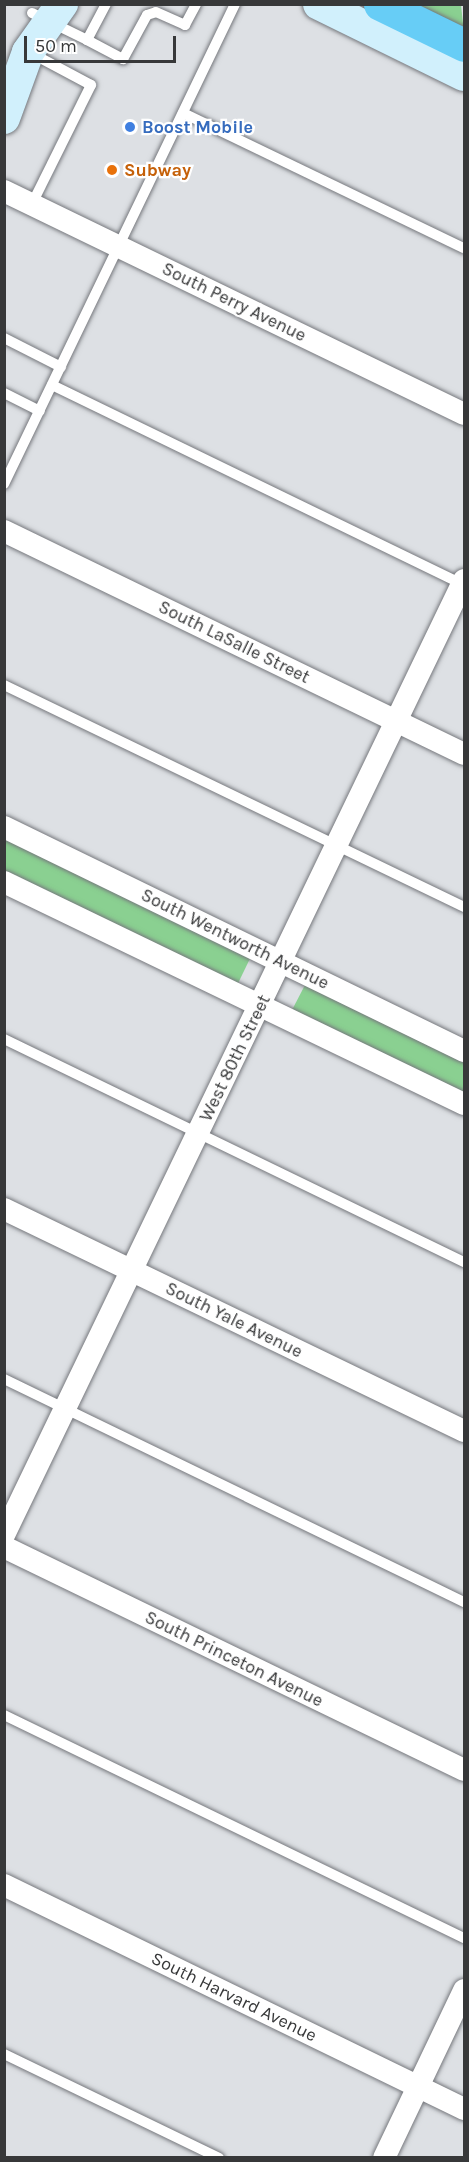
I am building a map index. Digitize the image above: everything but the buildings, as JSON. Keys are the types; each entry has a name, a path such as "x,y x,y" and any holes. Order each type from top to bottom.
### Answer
{"highway":[{"path":"380,4 465,45"}],"main road":[{"path":"319,4 465,75"},
{"path":"4,118 11,77 28,52 44,11"}],"street":[{"name":"South Perry Avenue","path":"4,190 465,414"},
{"name":"South LaSalle Street","path":"4,531 465,754"},
{"name":"West 80th Street","path":"4,1534 464,583"},
{"name":"South Wentworth Avenue","path":"4,827 465,1051"},
{"path":"4,882 465,1104"},
{"name":"South Yale Avenue","path":"4,1209 465,1431"},
{"name":"South Princeton Avenue","path":"4,1547 465,1770"},
{"name":"South Harvard Avenue","path":"4,1885 465,2109"},
{"path":"384,2157 465,1990"}],"lane":[{"path":"87,40 106,4"},
{"path":"44,11 87,40 123,59 147,15 156,12 185,25 196,4"},
{"path":"4,484 236,4"},
{"path":"28,52 91,85 32,204"},
{"path":"183,113 465,248"},
{"path":"4,338 61,367"},
{"path":"52,386 464,583"},
{"path":"4,393 39,411"},
{"path":"4,685 465,907"},
{"path":"4,1039 465,1262"},
{"path":"4,1379 465,1602"},
{"path":"4,1715 465,1938"},
{"path":"4,2054 219,2157"}],"green space":[{"path":"406,5 461,5 464,33"},
{"path":"4,838 250,958 236,987 4,874"},
{"path":"305,985 464,1063 464,1092 292,1010"}],"place":[{"name":"Boost Mobile","path":"130,127"},
{"name":"Subway","path":"112,170"}]}
